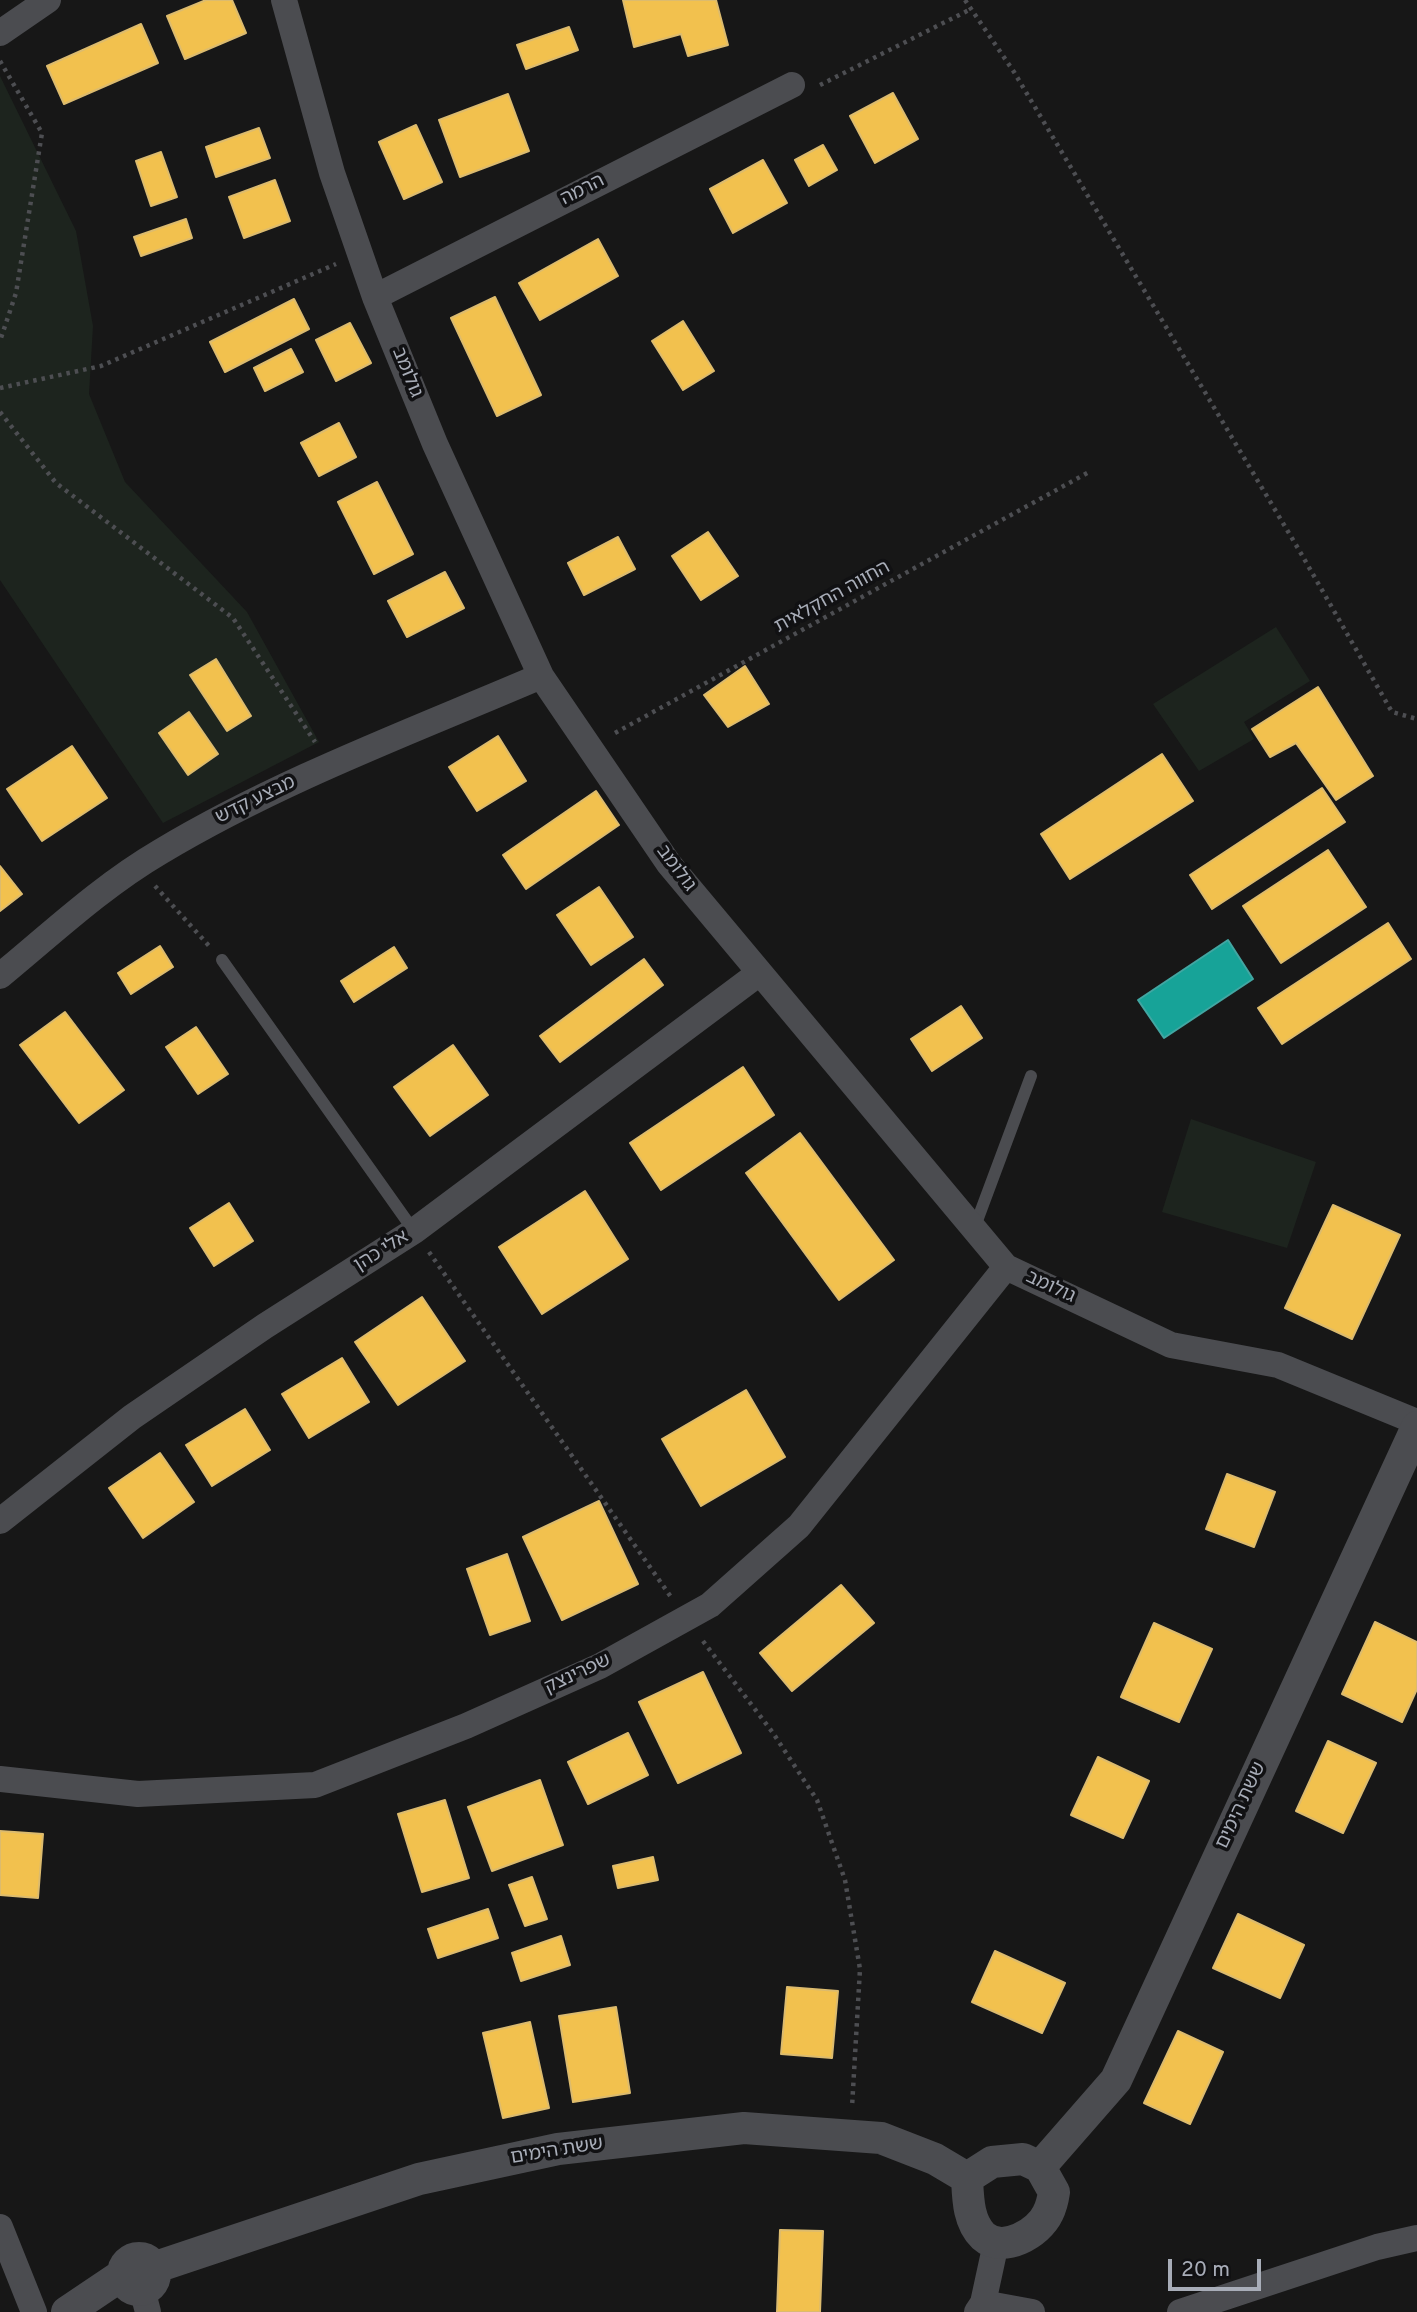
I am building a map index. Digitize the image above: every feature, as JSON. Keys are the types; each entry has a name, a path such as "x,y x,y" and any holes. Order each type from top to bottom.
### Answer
{"street":[{"path":"0,33 48,0"},
{"name":"גולומב","path":"284,0 332,173 375,297 435,444 541,676 669,864 758,974 1006,1267 1171,1345 1278,1364 1417,1422"},
{"name":"הרמה","path":"375,297 792,85"},
{"name":"מבצע קדש","path":"0,976 157,853 258,798 541,676"},
{"name":"אלי כהן","path":"0,1521 132,1416 265,1326 414,1231 758,974"},
{"name":"שפרינצק","path":"0,1779 138,1794 315,1785 466,1726 600,1666 710,1605 799,1526 1006,1267"},
{"name":"ששת הימים","path":"1040,2167 1116,2081 1417,1427"},
{"name":"ששת הימים","path":"68,2312 419,2179 558,2149 744,2128 881,2138 935,2159 967,2178"},
{"path":"1023,2159 1040,2167 1054,2192 1048,2213 1036,2230 1015,2240 996,2243 984,2236 973,2220 967,2178 992,2162 1023,2159"},
{"path":"0,2227 34,2312"},
{"path":"1180,2312 1377,2247 1417,2238"},
{"path":"996,2243 980,2307 1032,2312"}],"lane":[{"path":"222,960 414,1231"},
{"path":"973,1229 1031,1076"}],"path":[{"path":"965,0 1014,72 1234,446 1299,550 1392,712 1417,719"},
{"path":"792,85 817,86 971,9"},
{"path":"0,61 42,133 16,293 0,341"},
{"path":"0,388 101,366 360,254"},
{"path":"0,412 56,483 233,618 331,766"},
{"name":"החווה החקלאית","path":"590,747 1089,472"},
{"path":"138,867 222,960"},
{"path":"414,1231 686,1619 773,1733 817,1800 845,1880 860,1969 850,2136"}],"shaded area":[{"path":"0,76 76,231 93,326 89,394 125,482 247,612 319,742 163,823 0,580"},
{"path":"1276,627 1310,681 1244,722 1254,739 1199,771 1153,704"},
{"path":"1191,1119 1316,1162 1287,1248 1162,1212"}],"building: Homes":[{"path":"206,0 232,0 246,33 185,59 167,16"},
{"path":"623,0 716,0 728,45 688,56 681,34 634,47"},
{"path":"141,24 158,63 64,104 47,66"},
{"path":"569,27 578,50 526,69 517,45"},
{"path":"893,93 918,139 875,163 850,116"},
{"path":"508,94 529,151 460,177 439,120"},
{"path":"416,125 442,182 404,199 379,142"},
{"path":"259,128 270,158 216,177 206,147"},
{"path":"823,145 837,170 809,186 795,160"},
{"path":"161,152 177,197 151,206 136,161"},
{"path":"763,160 787,203 733,233 710,189"},
{"path":"275,180 290,221 244,238 229,197"},
{"path":"186,219 192,238 141,256 134,237"},
{"path":"598,239 618,276 540,320 519,283"},
{"path":"495,297 541,395 497,416 451,318"},
{"path":"294,299 309,329 225,372 210,342"},
{"path":"683,321 714,371 683,390 652,341"},
{"path":"350,323 371,363 336,381 316,340"},
{"path":"291,349 303,372 265,391 254,368"},
{"path":"339,423 356,457 319,476 301,443"},
{"path":"377,482 413,554 374,574 338,502"},
{"path":"708,532 738,576 701,600 672,556"},
{"path":"618,537 635,569 584,595 568,563"},
{"path":"445,572 464,608 407,637 388,601"},
{"path":"216,659 251,716 227,731 190,675"},
{"path":"745,666 769,704 728,727 704,695"},
{"path":"1318,687 1373,776 1336,800 1296,743 1270,757 1252,729"},
{"path":"189,712 218,754 188,775 159,733"},
{"path":"498,736 526,781 477,811 449,767"},
{"path":"72,746 107,798 42,841 7,789"},
{"path":"1162,754 1193,801 1070,879 1041,834"},
{"path":"1322,788 1345,822 1212,909 1190,875"},
{"path":"596,791 619,825 526,889 503,855"},
{"path":"1328,850 1366,907 1281,963 1243,906"},
{"path":"0,866 22,894 0,911"},
{"path":"599,887 633,937 591,965 557,915"},
{"path":"1388,923 1411,959 1282,1044 1258,1008"},
{"path":"160,946 173,967 131,994 118,973"},
{"path":"394,947 407,968 354,1002 341,981"},
{"path":"644,959 663,985 560,1062 540,1036"},
{"path":"961,1006 982,1038 932,1071 911,1039"},
{"path":"65,1012 124,1090 79,1123 20,1045"},
{"path":"196,1027 228,1074 198,1094 166,1047"},
{"path":"453,1045 488,1095 430,1136 394,1087"},
{"path":"743,1067 774,1115 661,1190 630,1143"},
{"path":"800,1133 894,1260 839,1300 746,1173"},
{"path":"585,1191 628,1259 542,1314 499,1247"},
{"path":"229,1203 253,1241 214,1266 190,1228"},
{"path":"1333,1205 1400,1235 1352,1339 1285,1308"},
{"path":"422,1297 465,1361 398,1405 355,1342"},
{"path":"342,1358 369,1402 309,1438 282,1394"},
{"path":"746,1390 785,1457 701,1506 662,1439"},
{"path":"245,1409 270,1450 212,1486 186,1445"},
{"path":"160,1453 194,1502 143,1538 109,1488"},
{"path":"1227,1474 1275,1492 1254,1547 1206,1529"},
{"path":"599,1501 638,1584 562,1620 523,1537"},
{"path":"507,1554 530,1621 490,1635 467,1569"},
{"path":"841,1585 874,1623 792,1691 760,1653"},
{"path":"1375,1622 1417,1642 1417,1689 1402,1722 1342,1694"},
{"path":"1154,1623 1212,1649 1179,1722 1121,1697"},
{"path":"703,1672 741,1753 678,1783 639,1702"},
{"path":"628,1733 648,1775 588,1804 568,1762"},
{"path":"1328,1741 1376,1763 1343,1833 1296,1811"},
{"path":"1098,1757 1149,1781 1123,1838 1071,1815"},
{"path":"540,1780 563,1845 492,1871 468,1807"},
{"path":"445,1800 469,1878 422,1892 398,1814"},
{"path":"0,1831 43,1834 38,1898 0,1895"},
{"path":"653,1857 658,1880 618,1888 613,1866"},
{"path":"532,1877 547,1919 525,1926 509,1885"},
{"path":"488,1909 498,1938 438,1958 428,1929"},
{"path":"1238,1914 1304,1945 1280,1998 1213,1968"},
{"path":"561,1936 570,1965 521,1981 512,1953"},
{"path":"995,1951 1065,1983 1042,2033 972,2002"},
{"path":"787,1987 838,1991 832,2058 781,2054"},
{"path":"616,2007 630,2093 573,2102 559,2016"},
{"path":"530,2022 549,2108 503,2118 483,2033"},
{"path":"1178,2031 1223,2052 1190,2124 1144,2103"},
{"path":"780,2230 823,2231 820,2312 777,2312"}],"building: Public":[{"path":"1228,940 1253,979 1164,1038 1138,1000"}]}
